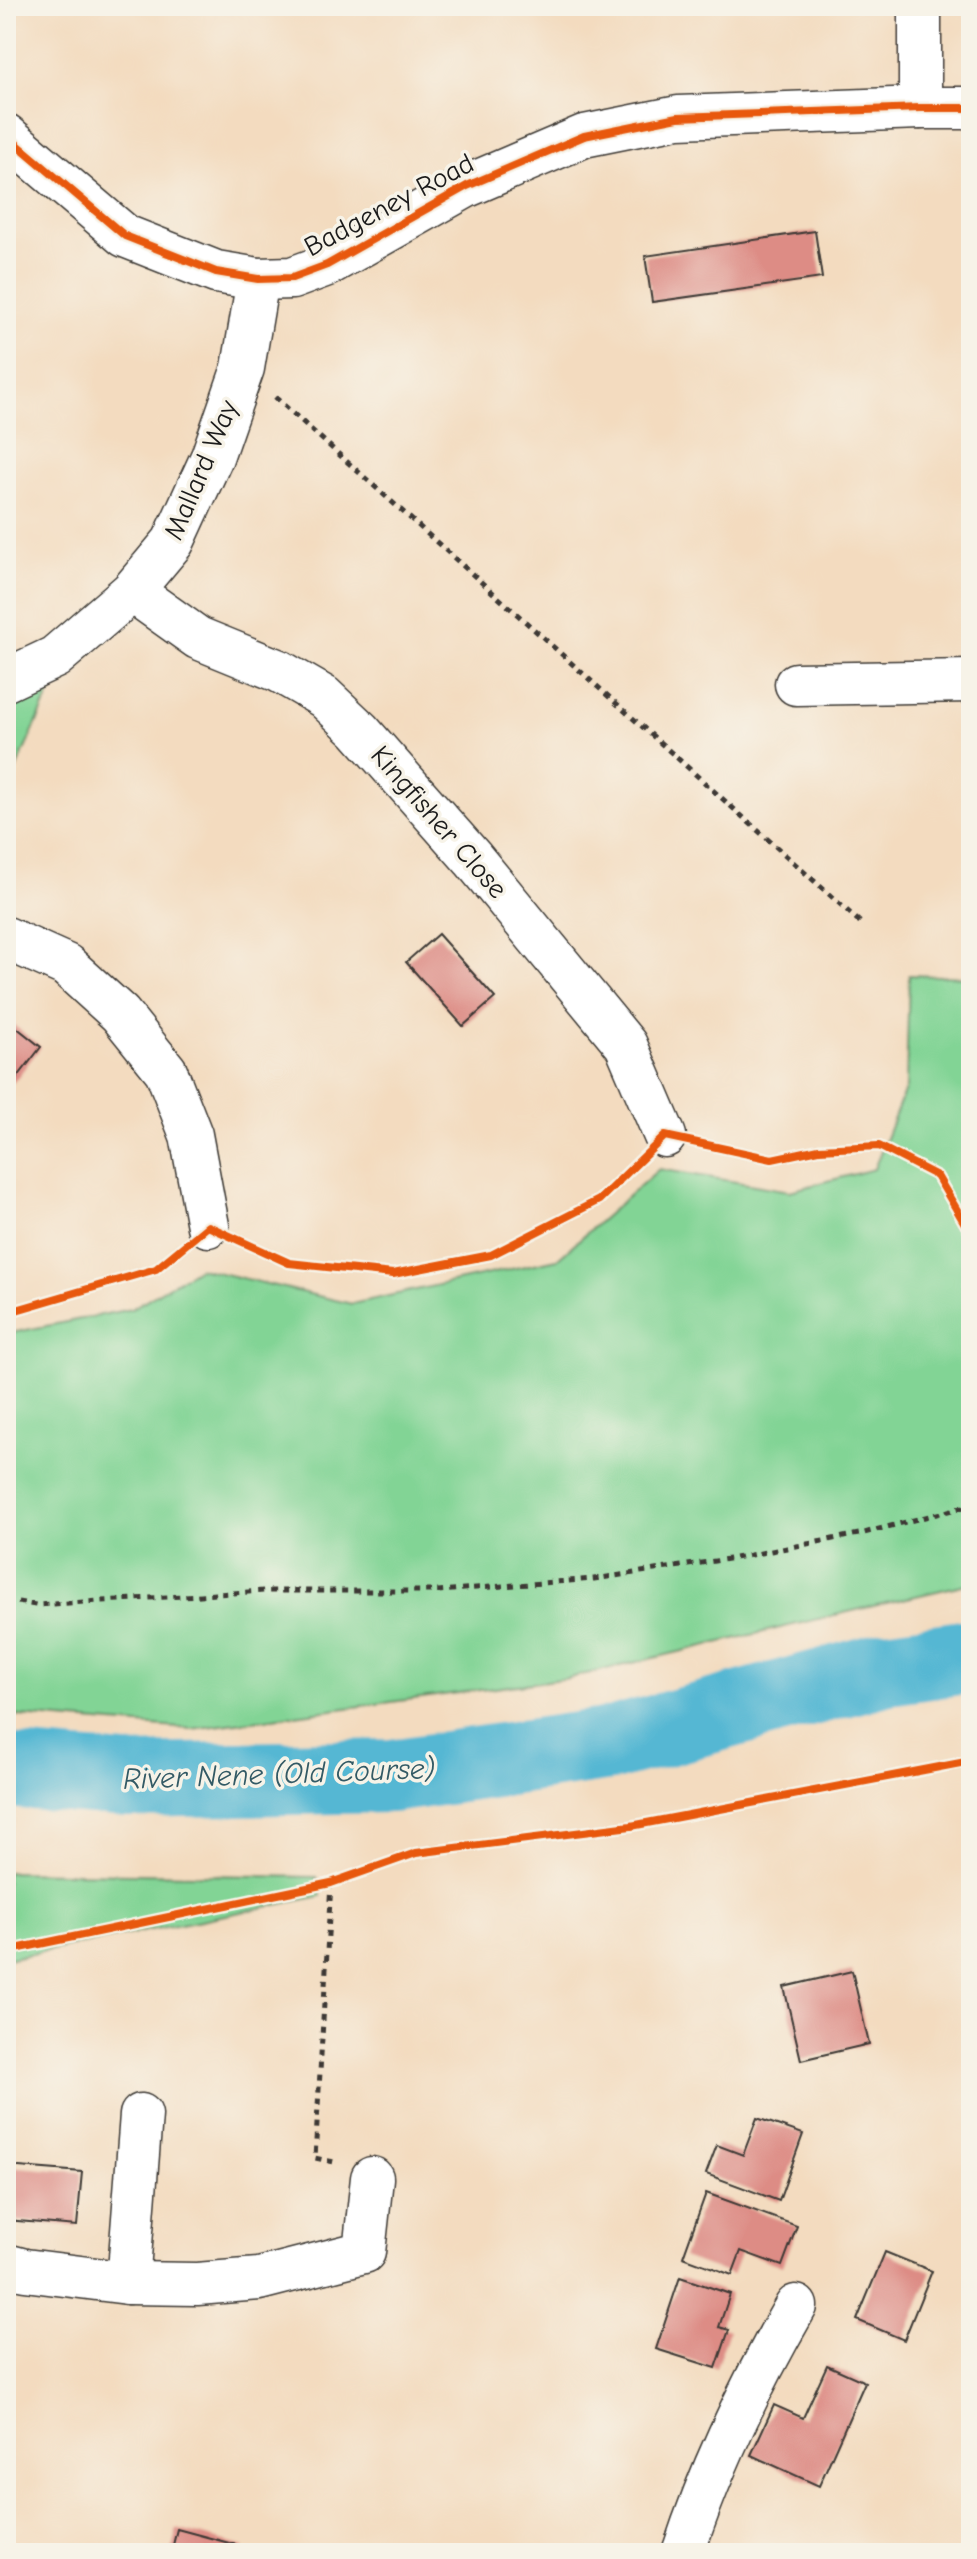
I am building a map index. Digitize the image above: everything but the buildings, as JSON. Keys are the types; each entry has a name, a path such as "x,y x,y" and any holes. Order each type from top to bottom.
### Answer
{"street":[{"path":"920,6 920,108"},
{"name":"Badgeney Road","path":"6,135 125,236 216,272 258,279 292,278 327,265 467,186 584,136 678,117 971,108"},
{"name":"Mallard Way","path":"6,680 55,657 132,591 173,542 212,457 243,368 258,279"},
{"name":"Kingfisher Close","path":"132,591 198,638 279,671 324,697 359,730 473,859 626,1045 665,1136"},
{"path":"796,684 971,681"},
{"path":"6,938 66,965 120,1014 166,1071 191,1135 208,1226"},
{"path":"128,2283 141,2115"},
{"path":"6,2265 128,2283 197,2284 259,2279 364,2252 372,2178"},
{"path":"683,2553 732,2430 796,2306"}],"path":[{"path":"243,368 861,923"},
{"path":"6,1600 36,1605 265,1591 438,1591 594,1579 735,1558 849,1536 971,1505"},
{"path":"316,1886 346,1878"},
{"path":"331,1883 315,2158 333,2161 372,2178"}],"green space":[{"path":"52,689 6,791 6,711"},
{"path":"909,975 971,977 971,1583 569,1678 192,1729 6,1715 6,1334 131,1309 199,1268 352,1304 557,1259 659,1169 790,1191 874,1169 906,1087"},
{"path":"6,1872 317,1877 321,1896 6,1959"}],"waterway":[{"name":"River Nene (Old Course)","path":"6,1771 127,1781 391,1776 611,1744 887,1668 971,1656"}],"cycle path":[{"path":"6,135 125,236 216,272 258,279 292,278 327,265 467,186 584,136 678,117 971,108"},
{"path":"6,1313 156,1269 208,1226 289,1263 393,1274 491,1255 599,1200 665,1136 772,1159 819,1149 879,1146 937,1176 971,1234"},
{"path":"6,1951 331,1883 416,1853 631,1826 971,1761"}]}
